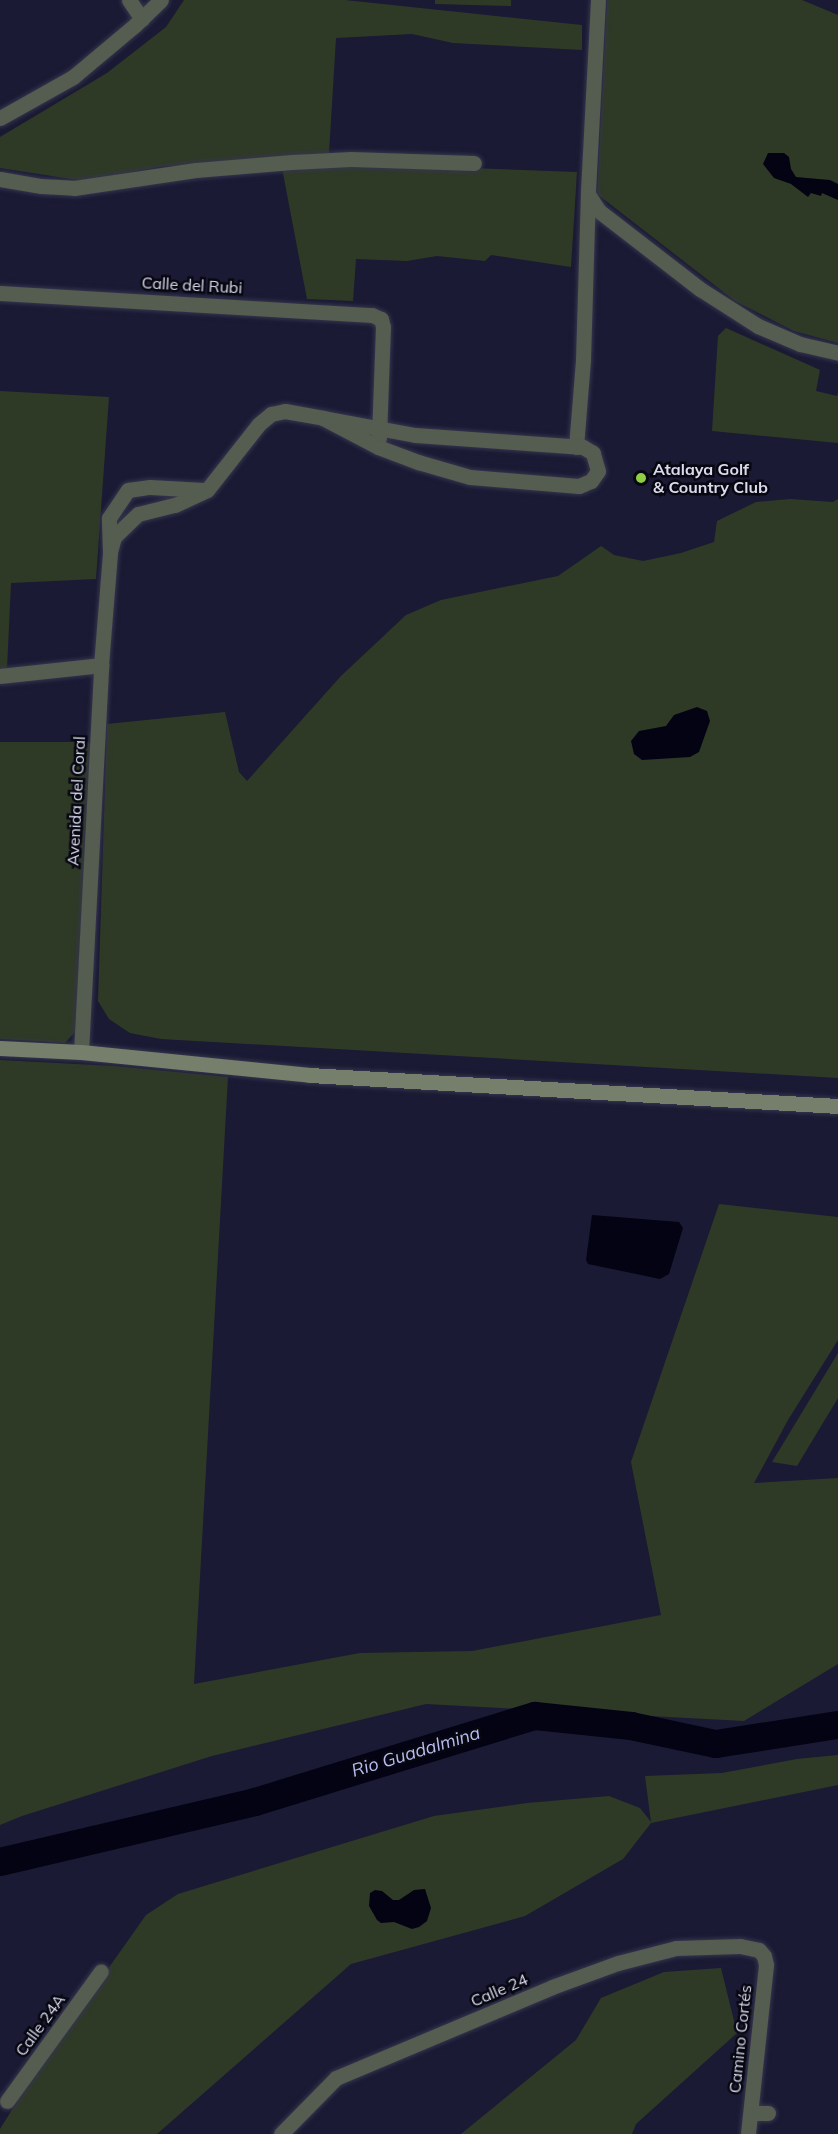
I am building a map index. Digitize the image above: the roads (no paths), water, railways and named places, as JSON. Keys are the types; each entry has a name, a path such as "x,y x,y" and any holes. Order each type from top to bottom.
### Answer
{"main road":[{"path":"0,1048 81,1052 310,1076 838,1106"}],"street":[{"path":"129,0 142,19"},
{"path":"0,118 73,77 142,19 160,0"},
{"path":"576,447 583,360 588,194 598,0"},
{"path":"0,179 41,186 74,188 196,170 304,161 351,159 474,163"},
{"path":"588,194 599,211 636,241 700,289 748,320 800,344 838,353"},
{"name":"Calle del Rubi","path":"0,292 362,312 381,319 383,336 380,428"},
{"path":"110,552 114,537 138,514 175,505 207,490 259,424 271,414 285,411 380,428 415,435 576,447 593,453 598,465 595,477 579,486 470,477 418,462 378,447 323,418"},
{"path":"378,447 380,428"},
{"name":"Avenida del Coral","path":"81,1052 101,665 110,552 109,518 128,490 150,487 207,490"},
{"path":"0,676 101,665"},
{"name":"Calle 24","path":"281,2134 336,2078 552,1988 618,1963 676,1948 740,1946 759,1950"},
{"name":"Camino Cortés","path":"748,2134 766,1965 764,1956 759,1950"},
{"name":"Calle 24A","path":"2,2104 101,1971"},
{"path":"751,2113 768,2113"}],"water":[{"path":"768,153 784,153 789,157 791,169 796,177 830,180 838,184 838,200 822,193 821,196 811,193 808,197 791,184 774,178 763,164"},
{"path":"697,707 707,711 710,721 699,752 690,757 642,760 634,754 631,741 639,731 666,726 674,715"},
{"path":"592,1215 679,1222 683,1228 669,1274 660,1279 588,1264 586,1260"},
{"path":"425,1889 431,1908 427,1921 419,1927 412,1929 394,1922 381,1923 369,1906 370,1893 375,1890 382,1891 393,1900 399,1900 414,1890"}],"waterway":[{"name":"Rio Guadalmina","path":"0,1862 255,1802 535,1716 631,1726 716,1744 838,1725"}],"place":[{"name":"Atalaya Golf & Country Club","path":"641,478"}]}
